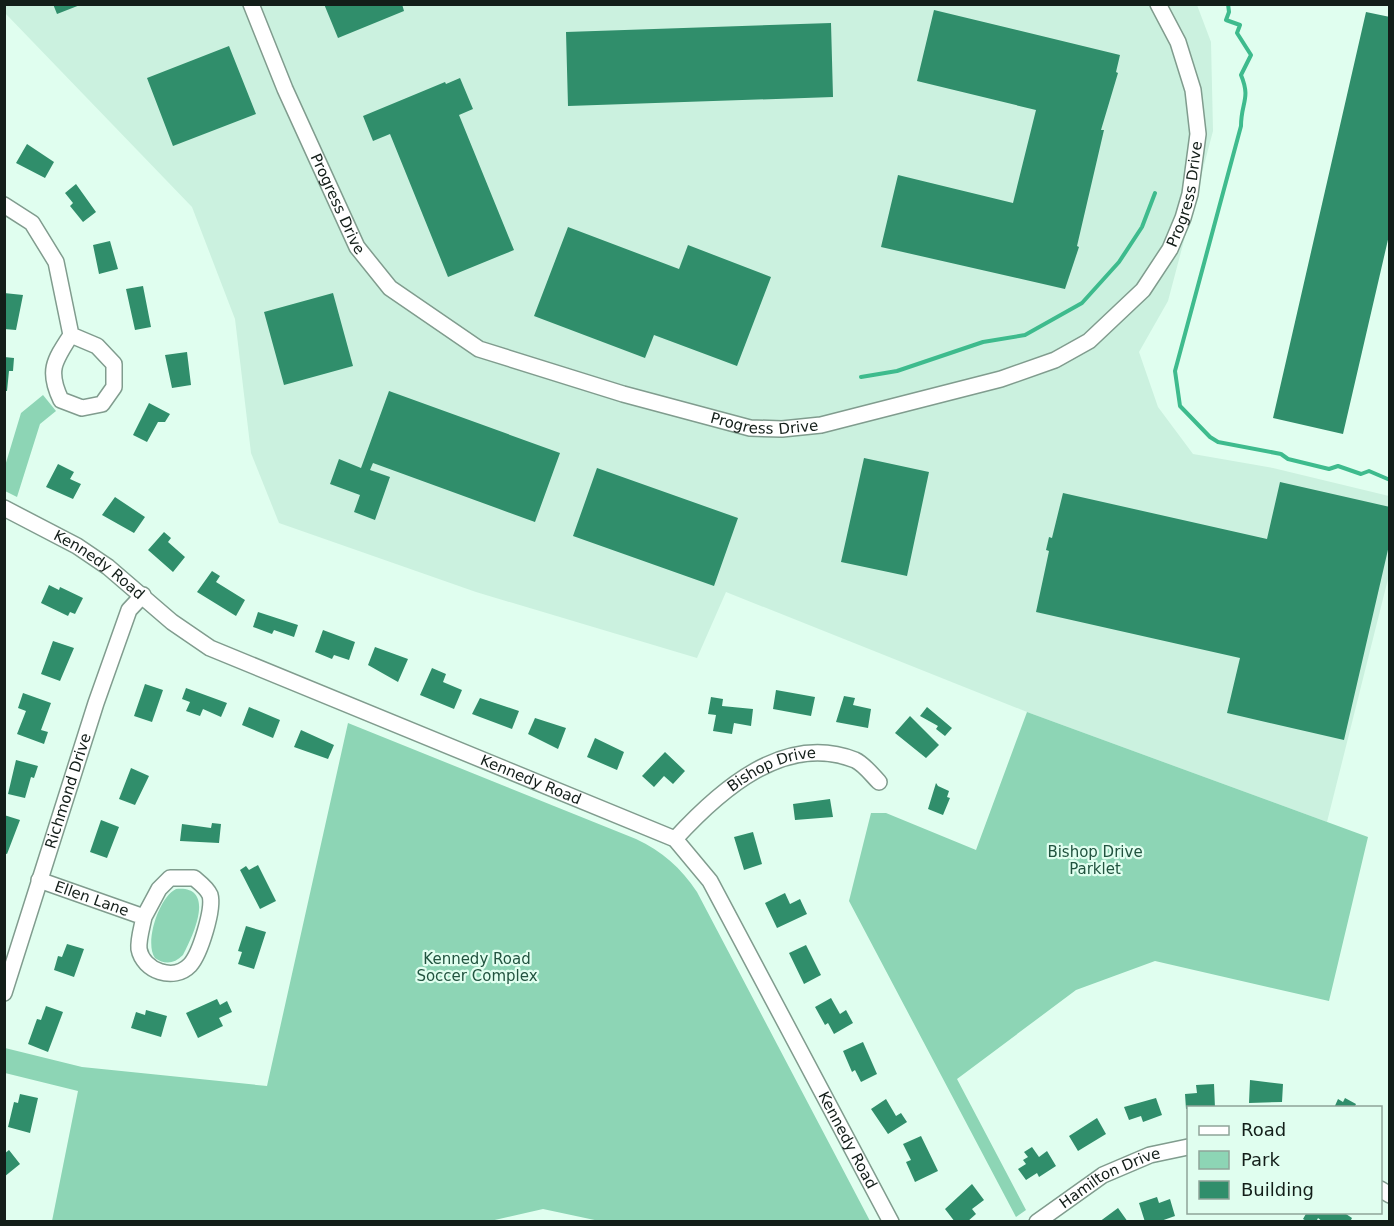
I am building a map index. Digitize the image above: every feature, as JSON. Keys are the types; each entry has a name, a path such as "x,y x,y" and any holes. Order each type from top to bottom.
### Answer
{"street":[{"name":"Progress Drive","path":"251,4 285,89 357,247 390,288 479,349 624,394 739,425 782,429 821,425 1001,379 1055,360 1089,341 1143,290 1170,249 1183,218 1190,194 1198,135 1193,90 1178,42 1158,4"},
{"path":"4,205 32,223 56,262 71,336 55,360 52,382 61,400 82,408 102,404 114,387 114,364 97,346 71,336"},
{"name":"Kennedy Road","path":"4,508 77,546 143,595 172,622 210,648 675,839 710,881 891,1221"},
{"name":"Richmond Drive","path":"4,993 129,610 143,595"},
{"name":"Bishop Drive","path":"675,839 737,781 764,765 797,754 828,754 857,760 879,782"},
{"name":"Ellen Lane","path":"183,876 194,878 210,894 211,905 202,941 190,965 179,973 159,972 142,959 139,947 144,917 159,889 170,878 183,876"},
{"name":"Ellen Lane","path":"39,880 144,917"},
{"name":"Hamilton Drive","path":"1037,1221 1102,1176 1150,1155 1187,1147"}],"shaded area":[{"path":"5,4 1197,5 1211,42 1213,131 1168,301 1139,352 1158,407 1193,454 1273,468 1389,496 1389,575 1327,822 1027,712 726,592 697,658 476,592 279,523 251,453 235,319 192,207 5,13"}],"green space":[{"path":"43,395 56,411 40,424 17,497 5,491 5,466 21,413"},
{"name":"Bishop Drive Parklet","path":"1027,712 1368,837 1329,1001 1155,961 1076,990 957,1079 1026,1210 1016,1217 849,901 871,813 886,813 976,850"},
{"name":"Kennedy Road Soccer Complex","path":"348,723 636,839 663,855 678,868 697,892 870,1221 604,1222 543,1209 486,1222 52,1221 78,1091 5,1073 5,1048 82,1067 267,1086"},
{"path":"176,889 188,890 196,895 199,913 183,955 173,962 162,962 155,958 152,951 152,932 164,901"}],"building":[{"path":"53,4 80,4 80,5 57,14"},
{"path":"324,4 402,4 404,11 338,38"},
{"path":"934,10 1120,55 1116,72 1118,73 1101,130 1104,130 1077,246 1079,247 1065,289 881,247 898,175 1013,203 1036,110 917,81"},
{"path":"1366,12 1390,17 1390,231 1343,434 1273,418"},
{"path":"831,23 833,97 568,106 566,32"},
{"path":"229,46 256,114 173,146 147,78"},
{"path":"460,78 473,109 459,115 514,250 448,277 390,134 373,141 363,116"},
{"path":"27,144 54,162 45,178 16,163"},
{"path":"76,184 96,212 83,222 70,206 73,203 65,193"},
{"path":"568,227 679,269 688,245 771,277 737,366 654,335 645,358 534,316"},
{"path":"110,241 118,269 99,274 93,245"},
{"path":"143,286 151,327 135,330 126,289"},
{"path":"4,293 23,295 16,330 4,329"},
{"path":"333,293 353,366 284,385 264,312"},
{"path":"187,352 191,385 172,388 165,355"},
{"path":"4,357 14,358 13,371 9,371 7,391 4,391"},
{"path":"389,391 560,453 535,522 373,463 370,470 390,477 375,520 354,512 360,495 330,484 339,459 361,468"},
{"path":"149,403 170,414 165,422 158,422 147,442 133,435"},
{"path":"864,458 929,472 907,576 841,562"},
{"path":"58,464 74,472 70,479 81,484 73,499 46,487"},
{"path":"597,468 738,518 714,586 573,536"},
{"path":"1280,482 1390,507 1390,541 1344,740 1227,713 1240,658 1036,612 1049,551 1046,550 1049,537 1052,538 1063,493 1267,539"},
{"path":"115,497 145,517 134,533 102,515"},
{"path":"164,532 171,538 168,542 185,557 173,572 148,550"},
{"path":"212,571 220,576 216,582 245,600 236,616 197,592"},
{"path":"49,585 59,590 60,587 83,598 75,614 70,612 68,616 41,603"},
{"path":"258,612 298,625 294,637 274,630 272,634 253,627"},
{"path":"323,630 355,642 349,660 334,655 332,659 315,652"},
{"path":"53,641 74,648 60,681 41,674"},
{"path":"375,647 408,659 398,682 368,665"},
{"path":"432,668 446,674 443,682 462,690 454,709 420,695"},
{"path":"145,684 163,690 152,722 134,716"},
{"path":"186,688 227,703 221,717 203,709 200,716 186,711 190,702 182,699"},
{"path":"776,690 815,697 811,716 773,709"},
{"path":"23,693 51,703 41,730 48,732 44,744 17,734 26,711 18,708"},
{"path":"844,696 855,698 853,705 871,709 868,728 836,722"},
{"path":"711,697 723,699 722,706 753,709 751,726 734,723 732,734 713,731 716,715 708,714"},
{"path":"480,698 519,711 512,729 472,714"},
{"path":"249,707 280,720 273,738 242,725"},
{"path":"927,707 952,728 945,736 936,729 938,726 920,716"},
{"path":"910,716 939,745 926,758 895,733"},
{"path":"535,718 566,728 558,749 528,734"},
{"path":"301,730 334,745 328,759 294,747"},
{"path":"595,738 624,752 617,770 587,757"},
{"path":"665,752 685,771 673,784 664,776 654,787 642,776"},
{"path":"16,760 38,766 34,778 31,777 25,798 8,794"},
{"path":"131,768 149,776 135,805 119,799"},
{"path":"936,783 949,791 947,797 950,798 943,815 928,809"},
{"path":"830,799 833,817 795,820 793,804"},
{"path":"4,815 20,820 7,854 4,853"},
{"path":"101,820 119,827 107,858 90,852"},
{"path":"212,823 221,824 219,843 180,841 182,824 211,828"},
{"path":"753,832 762,864 744,870 734,837"},
{"path":"258,865 276,901 260,909 240,870 246,866 249,870"},
{"path":"785,893 790,904 800,899 807,914 777,928 765,903"},
{"path":"246,926 266,932 254,969 238,964 242,952 238,951"},
{"path":"67,944 84,949 74,977 54,970 58,956 62,957"},
{"path":"806,945 821,975 804,984 789,953"},
{"path":"831,998 840,1014 846,1010 853,1023 834,1034 828,1023 825,1025 815,1007"},
{"path":"217,999 220,1005 227,1001 232,1012 219,1018 223,1026 198,1038 186,1013"},
{"path":"46,1006 63,1012 48,1052 28,1044 37,1019 41,1020"},
{"path":"146,1010 167,1016 161,1037 131,1028 136,1012 145,1015"},
{"path":"863,1042 877,1074 861,1082 855,1070 852,1072 843,1051"},
{"path":"1250,1080 1283,1084 1282,1102 1249,1103"},
{"path":"1214,1084 1215,1106 1187,1106 1186,1109 1185,1094 1197,1093 1196,1085"},
{"path":"20,1094 38,1098 30,1133 8,1127 14,1102 18,1103"},
{"path":"1156,1098 1162,1115 1143,1122 1141,1116 1129,1120 1124,1107"},
{"path":"1345,1098 1356,1104 1355,1106 1335,1106 1338,1099 1343,1102"},
{"path":"886,1099 896,1116 901,1113 907,1122 888,1134 871,1109"},
{"path":"1097,1118 1106,1134 1078,1151 1069,1136"},
{"path":"921,1136 938,1171 915,1182 906,1162 911,1160 903,1144"},
{"path":"1032,1147 1039,1157 1047,1151 1056,1166 1039,1177 1037,1173 1026,1180 1018,1169 1026,1164 1023,1160 1028,1157 1024,1152"},
{"path":"9,1150 20,1164 4,1177 4,1154"},
{"path":"972,1184 984,1200 972,1209 976,1214 967,1222 955,1222 945,1209"},
{"path":"1157,1197 1159,1203 1170,1199 1175,1216 1158,1222 1145,1222 1139,1203"},
{"path":"1118,1208 1128,1222 1099,1222"},
{"path":"1306,1214 1346,1214 1352,1218 1350,1222 1323,1222 1318,1218 1316,1222 1308,1222 1303,1219"}],"waterway":[{"path":"1228,4 1229,12 1226,20 1240,25 1237,33 1251,55 1241,75 1245,90 1241,126 1175,371 1180,406 1210,437 1218,442 1281,454 1288,459 1329,469 1338,466 1361,474 1369,471 1390,480"},
{"path":"861,377 897,371 983,342 1025,335 1082,303 1119,262 1142,227 1155,193"}]}
